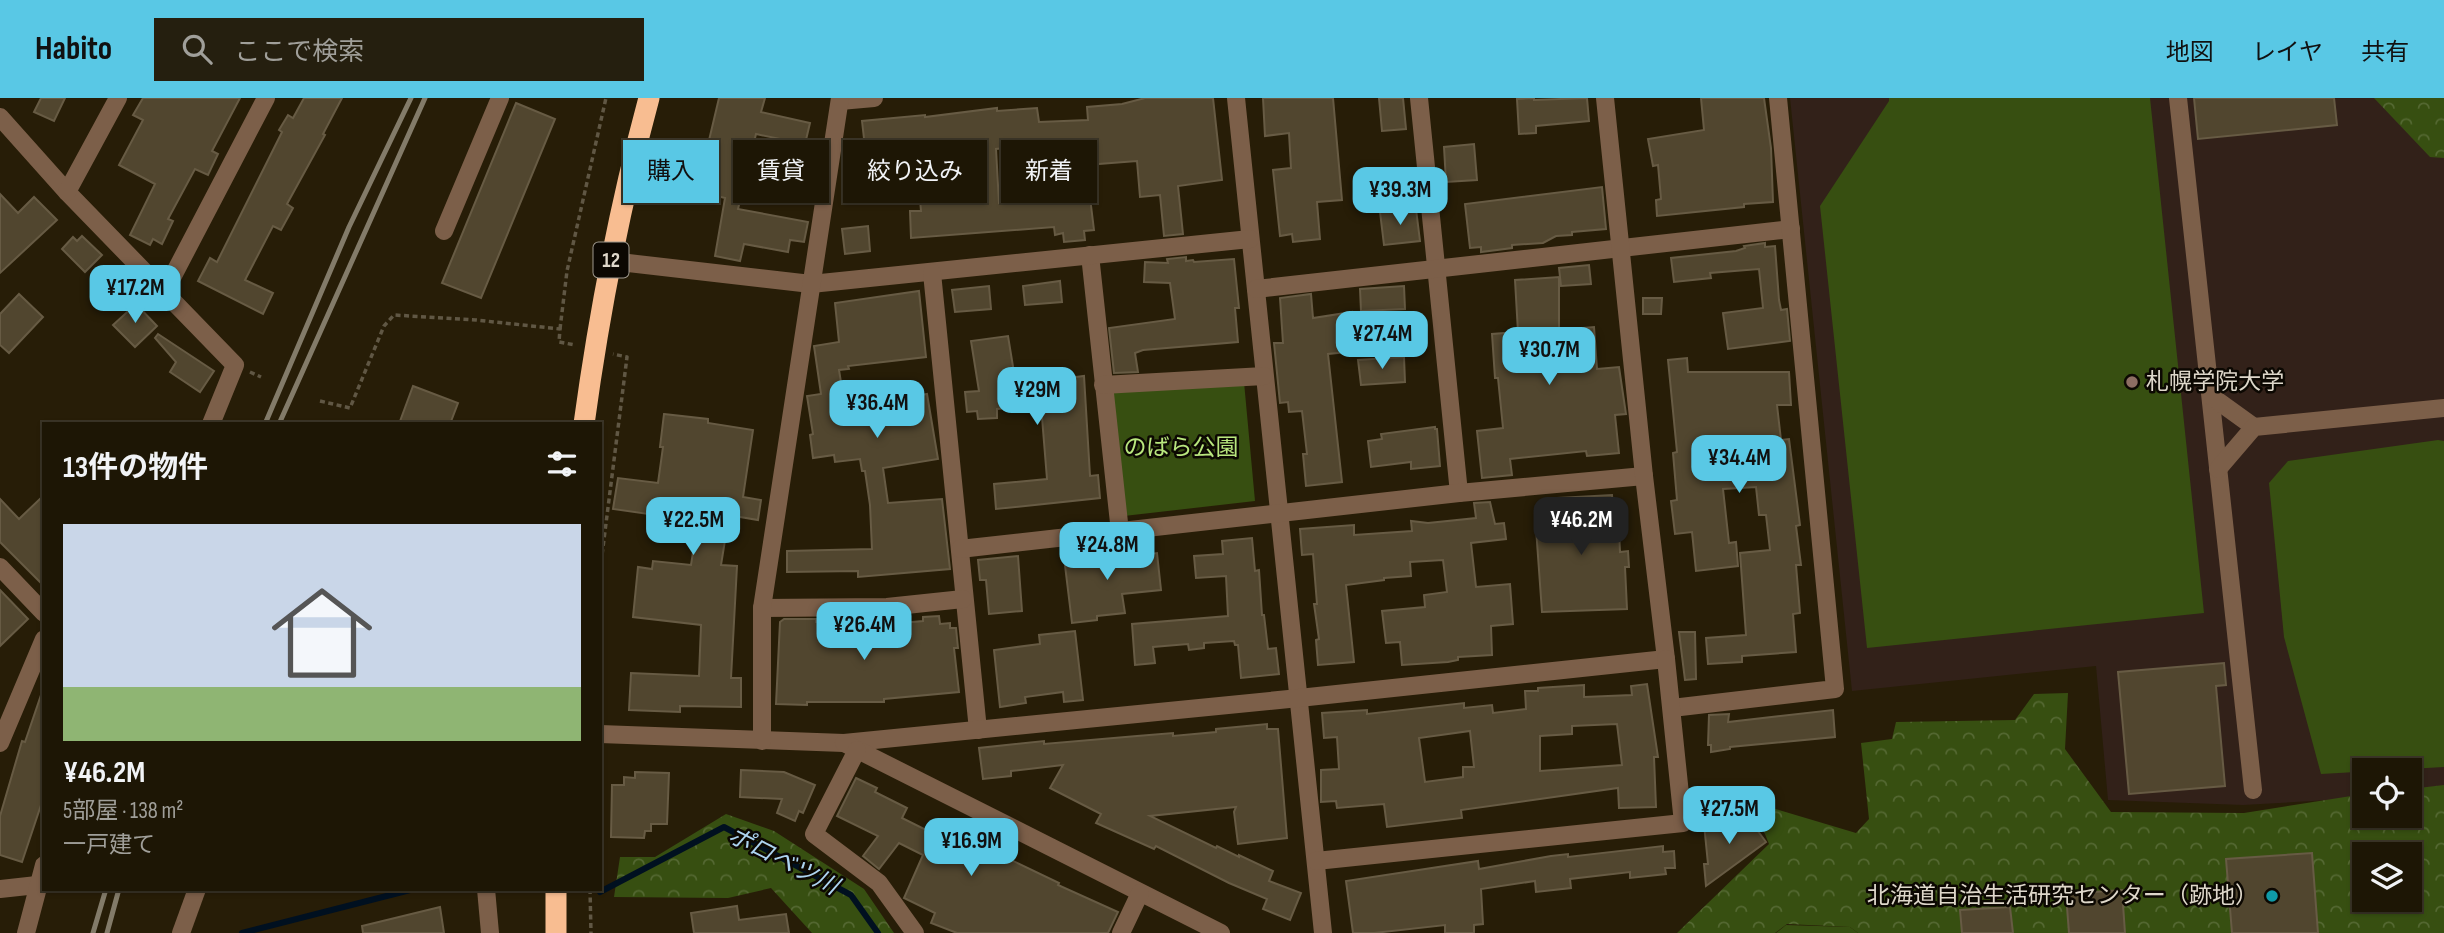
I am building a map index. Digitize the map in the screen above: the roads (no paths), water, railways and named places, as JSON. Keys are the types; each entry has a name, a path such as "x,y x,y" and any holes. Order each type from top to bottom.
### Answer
{"highway":[{"name":"12","path":"584,422 594,349 611,261 631,163 649,98"},
{"path":"556,891 556,933"}],"street":[{"path":"67,192 118,98"},
{"path":"164,293 266,98"},
{"path":"444,231 500,98"},
{"path":"762,741 762,608 840,100 874,98"},
{"path":"1236,98 1323,933"},
{"path":"1419,98 1459,493"},
{"path":"1316,861 1683,823 1605,98"},
{"path":"1672,708 1835,689 1778,98"},
{"path":"2178,98 2253,790"},
{"path":"0,117 67,192 235,365 212,422"},
{"path":"1256,289 1791,229"},
{"path":"611,261 811,284 1250,239"},
{"path":"1090,255 1120,532"},
{"path":"932,273 978,730"},
{"path":"1102,385 1264,376"},
{"path":"2211,396 2254,427 2444,408"},
{"path":"2218,469 2254,427"},
{"path":"960,549 1459,493 1644,476"},
{"path":"0,567 42,611"},
{"path":"762,608 887,607 964,599"},
{"path":"0,743 3,719 42,643"},
{"path":"602,734 851,746 978,730 1666,659"},
{"path":"851,746 1221,933"},
{"path":"851,746 814,834 879,883 915,933"},
{"path":"26,933 42,871"},
{"path":"0,889 37,885"},
{"path":"181,933 196,891"},
{"path":"486,891 490,933"},
{"path":"1121,933 1140,893"}],"waterway":[{"name":"ポロベツ川","path":"602,891 724,827 851,895 878,933"},
{"name":"ポロベツ川","path":"242,933 406,891"}],"railway":[{"path":"266,422 349,227 411,98"},
{"path":"280,422 425,98"},
{"path":"93,933 105,891"},
{"path":"107,933 118,891"}],"place":[{"name":"札幌学院大学","path":"2132,382"},
{"name":"北海道自治生活研究センター（跡地）","path":"2272,896"}],"park label":[{"name":"のばら公園","path":"1181,448"}]}
